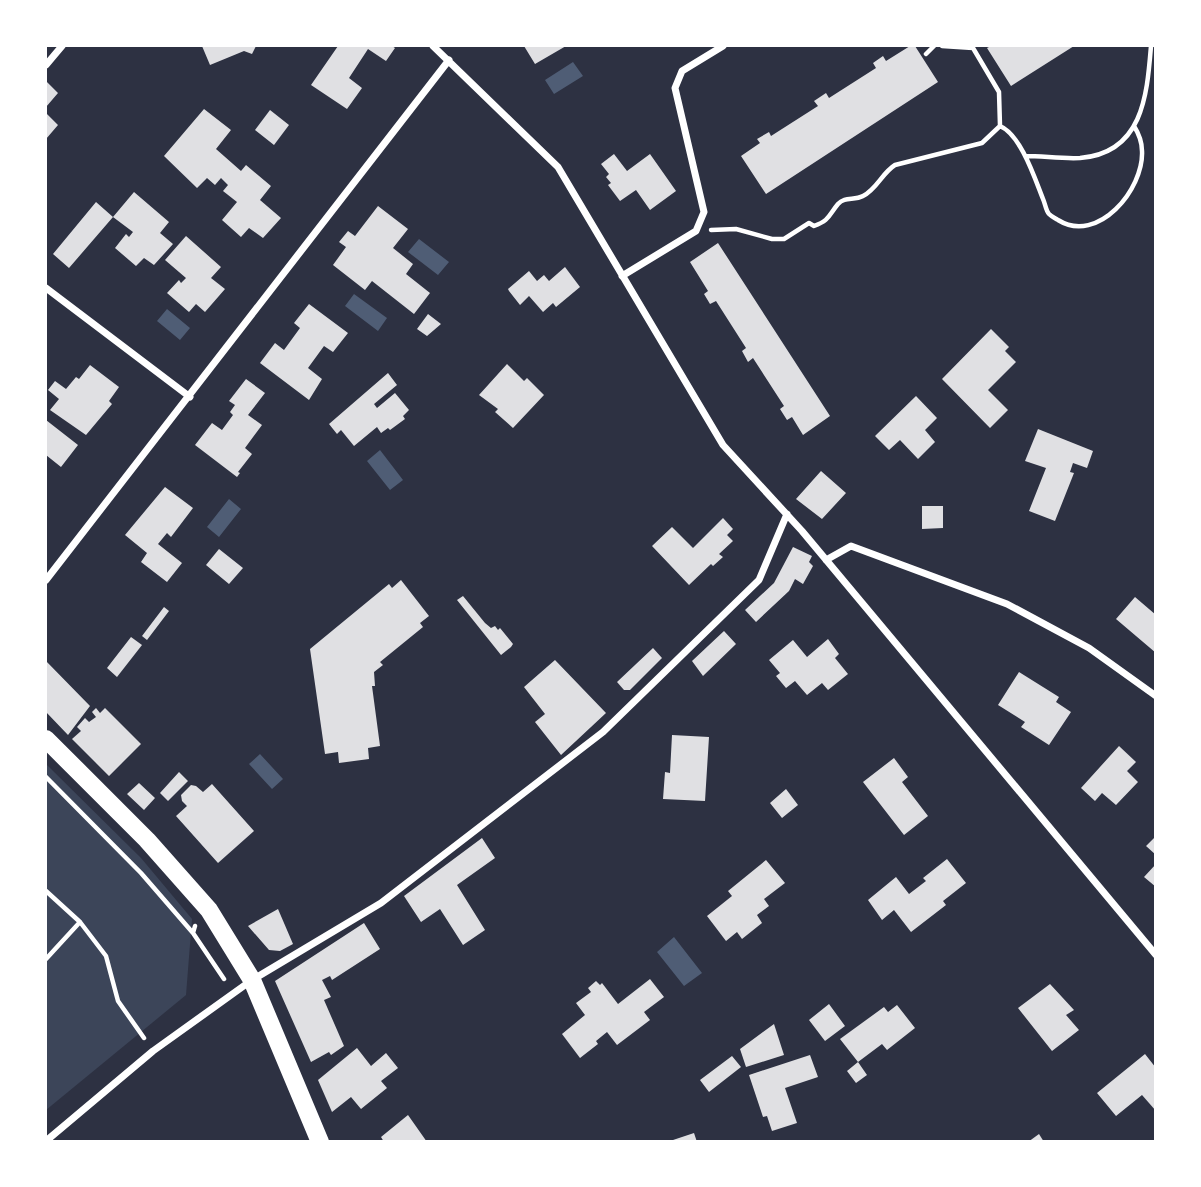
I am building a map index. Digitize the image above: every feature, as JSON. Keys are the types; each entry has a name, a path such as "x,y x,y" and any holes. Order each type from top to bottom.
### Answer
{"main road":[{"path":"46,738 147,840 209,910 252,980 320,1142"}],"street":[{"path":"46,65 62,46"},
{"path":"433,46 558,167 723,445 787,514 1156,955"},
{"path":"622,276 696,231 704,212 675,88 682,71 723,46"},
{"path":"46,580 449,60"},
{"path":"46,288 190,397"},
{"path":"46,1141 153,1051 252,980 381,903 603,732 759,580 787,514"},
{"path":"826,560 851,546 1007,604 1089,648 1156,696"}],"path":[{"path":"926,54 934,46"},
{"path":"942,46 974,47 999,92 1000,127"},
{"path":"1025,156 1079,158 1115,148 1134,125 1146,94 1151,46"},
{"path":"1000,127 1007,129 1025,156 1049,214 1064,224 1075,227 1087,226 1112,212 1124,201 1133,186 1143,153 1141,138 1134,125"},
{"path":"696,231 736,229 764,238 784,239 809,223 814,226 827,221 838,204 846,198 860,198 866,194 876,186 887,170 895,165 982,143 1000,127"},
{"path":"46,777 141,873 193,933 234,995"},
{"path":"46,891 80,922 106,956 118,1002 153,1051"},
{"path":"193,933 196,919"},
{"path":"46,959 80,922"}],"shaded area":[{"path":"573,62 583,76 554,94 545,80"},
{"path":"419,239 449,262 438,275 408,252"},
{"path":"354,294 387,318 378,331 345,306"},
{"path":"167,309 190,328 180,340 157,321"},
{"path":"380,450 403,480 390,490 367,461"},
{"path":"229,499 241,509 219,537 207,527"},
{"path":"260,754 283,779 272,789 249,764"},
{"path":"46,764 141,858 192,919 186,995 46,1110"},
{"path":"674,937 702,973 684,986 657,952"}],"building":[{"path":"202,46 256,46 252,54 244,51 210,65"},
{"path":"338,46 395,48 386,61 368,49 349,78 362,88 347,109 311,85"},
{"path":"524,46 566,46 535,64"},
{"path":"910,46 915,46 938,82 766,194 741,156 760,143 757,139 769,132 771,136 818,106 814,101 826,93 829,98 876,68 873,63 883,56 886,61"},
{"path":"1074,46 1011,86 987,48"},
{"path":"46,81 58,93 46,107"},
{"path":"204,109 231,130 216,149 241,171 246,165 271,186 260,200 281,218 263,238 249,228 241,237 222,220 237,202 223,191 228,185 221,178 215,185 207,178 197,188 164,156"},
{"path":"270,110 289,125 274,145 255,130"},
{"path":"46,113 58,125 46,139"},
{"path":"614,154 627,171 650,154 676,191 650,210 636,190 620,201 608,185 611,183 606,177 609,174 601,164"},
{"path":"134,192 169,222 160,233 173,244 154,265 144,258 136,266 115,248 126,234 129,237 133,232 113,217"},
{"path":"96,202 113,217 69,268 53,254"},
{"path":"378,206 408,229 393,248 413,264 406,274 430,293 414,314 372,281 365,290 333,265 346,247 339,242 348,231 355,236"},
{"path":"186,236 221,267 211,278 225,289 205,312 196,304 189,312 167,293 179,280 181,283 186,278 165,260"},
{"path":"718,243 830,416 803,435 792,417 787,420 780,409 784,406 753,358 748,362 742,351 746,348 716,301 710,304 704,294 708,291 690,262"},
{"path":"565,267 580,287 556,307 553,303 543,312 529,296 520,305 508,289 529,271 537,281 544,275 549,281"},
{"path":"309,304 348,333 333,352 324,346 308,368 322,379 309,400 260,363 275,343 284,350 300,328 294,323"},
{"path":"428,314 441,324 427,336 417,329"},
{"path":"991,329 1009,347 1005,351 1016,362 988,390 1008,410 990,428 942,379"},
{"path":"507,364 524,381 527,378 544,395 513,428 495,412 498,409 479,395"},
{"path":"90,365 119,387 109,401 112,404 86,435 50,410 59,399 48,390 55,381 66,389 76,377 79,379"},
{"path":"388,373 397,385 374,404 377,408 395,393 409,410 403,416 405,419 381,433 377,427 354,446 341,430 337,434 329,424"},
{"path":"246,379 265,393 248,415 262,425 245,448 252,454 237,477 195,445 212,423 222,430 233,415 230,412 235,405 229,401"},
{"path":"916,396 937,418 925,430 935,442 918,459 900,440 889,450 875,436"},
{"path":"46,420 78,445 61,467 46,455"},
{"path":"1038,429 1093,451 1087,468 1073,463 1070,472 1074,473 1055,521 1029,511 1046,468 1025,461"},
{"path":"821,471 846,493 822,519 796,499"},
{"path":"165,487 193,508 171,537 167,533 158,544 182,563 167,582 141,562 147,553 125,535"},
{"path":"922,506 943,506 943,528 922,529"},
{"path":"723,518 733,529 727,535 733,541 719,554 723,557 713,566 711,564 689,585 652,546 672,527 693,548"},
{"path":"793,547 812,556 809,562 813,566 803,584 795,579 789,591 756,622 745,610 774,583"},
{"path":"219,549 243,568 229,584 206,565"},
{"path":"401,580 429,616 420,623 423,627 380,662 383,665 374,672 375,686 372,686 380,746 368,748 369,759 339,763 338,752 325,754 310,649 389,584 392,588"},
{"path":"463,596 485,623 491,628 500,628 513,644 501,655 457,600"},
{"path":"1135,597 1156,615 1156,653 1116,619"},
{"path":"164,607 169,611 147,640 142,636"},
{"path":"724,631 736,644 703,676 692,661"},
{"path":"131,637 142,645 117,677 107,668"},
{"path":"828,639 839,654 835,658 848,674 828,690 822,683 807,695 795,681 786,688 776,676 780,673 769,660 793,640 807,657"},
{"path":"653,648 662,658 630,690 624,690 617,682"},
{"path":"555,660 606,713 561,755 535,722 545,714 524,687"},
{"path":"46,661 90,706 68,735 46,712"},
{"path":"1019,672 1059,697 1056,702 1071,712 1049,745 1021,727 1025,722 998,705"},
{"path":"96,708 100,713 105,708 141,744 109,776 72,739 81,731 77,727 85,718 89,722 96,717 92,712"},
{"path":"672,735 709,737 705,801 663,799 665,772 670,773"},
{"path":"1119,746 1136,762 1127,771 1138,782 1116,805 1102,793 1095,801 1081,788"},
{"path":"894,758 908,777 902,782 928,816 904,835 863,782"},
{"path":"179,772 188,781 168,801 160,793"},
{"path":"139,783 155,798 144,810 127,794"},
{"path":"212,784 254,831 218,863 176,816 187,806 181,795 191,785 203,792"},
{"path":"786,789 798,805 782,818 770,803"},
{"path":"1156,836 1156,855 1146,846"},
{"path":"482,838 495,858 457,885 485,930 463,945 440,909 421,922 404,896"},
{"path":"947,859 966,883 943,901 946,905 911,932 894,910 882,920 868,900 896,877 909,894 926,881 923,878"},
{"path":"766,860 785,883 764,899 769,906 757,915 762,923 742,939 737,932 726,941 707,916 732,896 728,891"},
{"path":"1156,864 1156,887 1144,877"},
{"path":"278,909 293,944 280,951 269,950 248,926"},
{"path":"364,923 380,949 332,980 330,976 322,980 331,997 324,1000 344,1046 331,1055 329,1052 311,1062 275,981"},
{"path":"650,979 664,997 644,1012 650,1020 617,1045 607,1032 596,1041 598,1044 580,1058 562,1034 585,1015 576,1003 591,992 588,988 596,981 600,985 602,983 618,1004"},
{"path":"1050,984 1074,1010 1066,1015 1079,1030 1052,1051 1018,1008"},
{"path":"829,1004 845,1026 825,1041 809,1020"},
{"path":"897,1005 915,1028 887,1050 882,1044 858,1062 840,1039 884,1007 888,1012"},
{"path":"774,1024 784,1055 746,1067 740,1049"},
{"path":"357,1048 371,1066 386,1053 398,1068 381,1081 387,1088 361,1109 351,1097 332,1112 318,1080"},
{"path":"1145,1054 1156,1068 1156,1111 1142,1095 1116,1116 1097,1093"},
{"path":"810,1055 818,1077 785,1088 797,1123 772,1131 767,1116 763,1117 749,1075"},
{"path":"732,1056 741,1067 709,1092 700,1080"},
{"path":"858,1062 867,1075 856,1083 847,1071"},
{"path":"408,1115 427,1142 384,1142 381,1137"},
{"path":"694,1133 697,1142 670,1142 670,1141"},
{"path":"1039,1134 1044,1142 1028,1142"}]}
